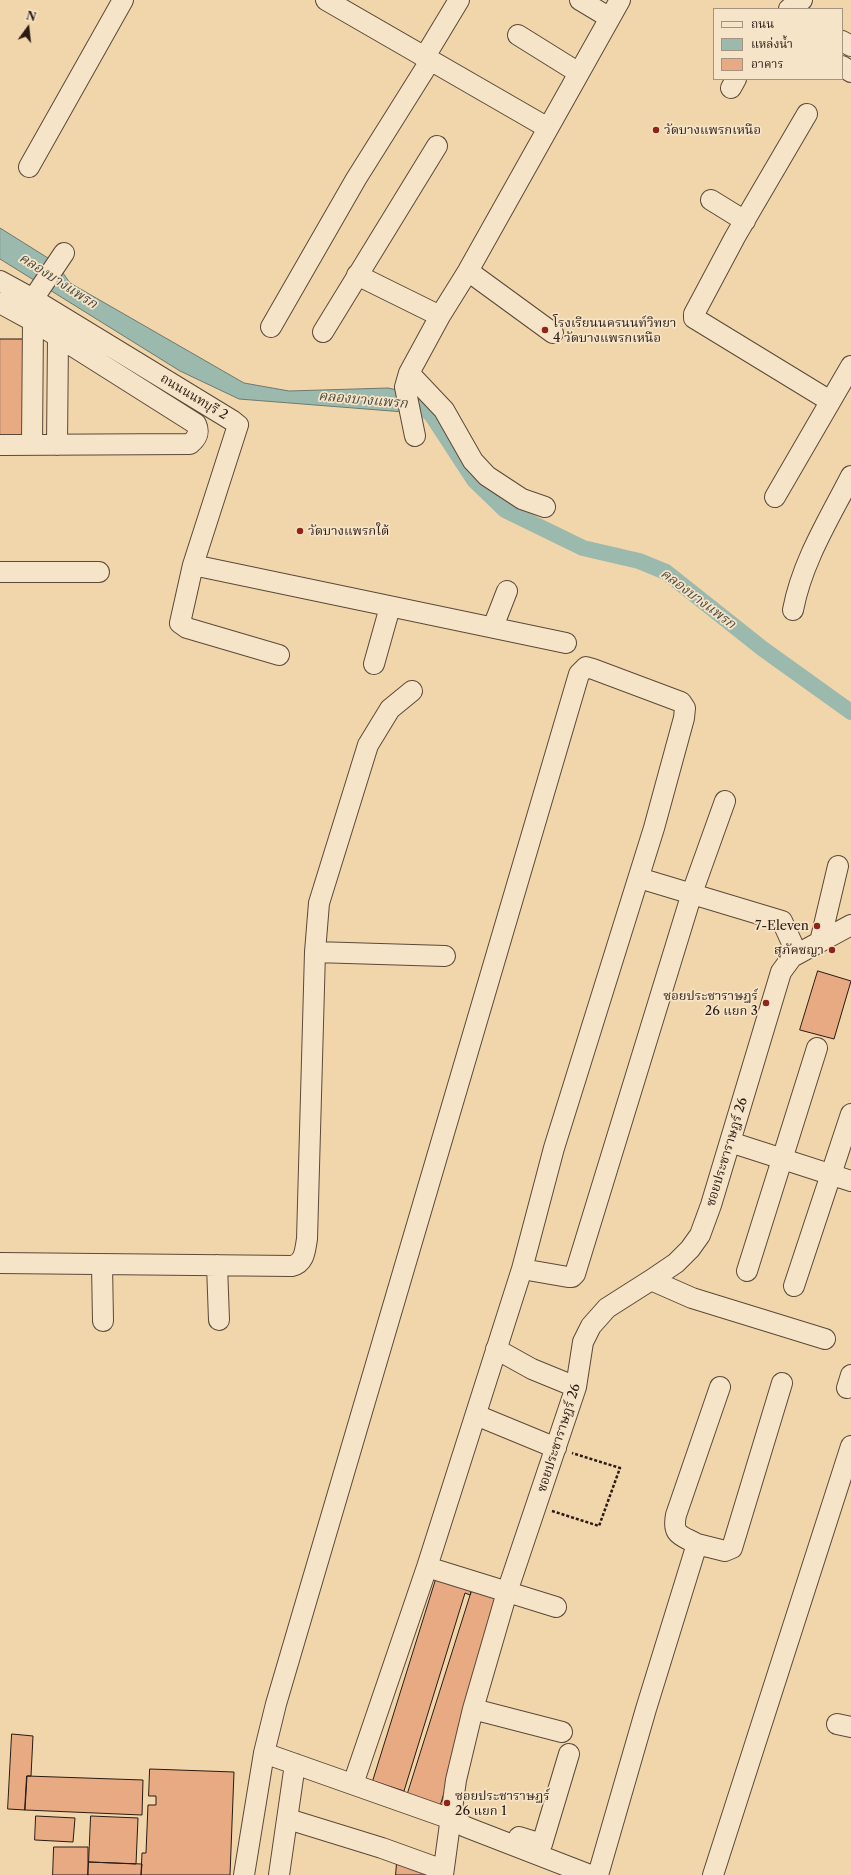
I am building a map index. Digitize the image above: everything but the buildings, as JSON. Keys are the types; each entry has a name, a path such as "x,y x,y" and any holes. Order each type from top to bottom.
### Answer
{"street":[{"path":"29,167 123,0"},
{"path":"326,0 548,128"},
{"path":"271,327 427,59 459,0"},
{"path":"413,427 407,380 440,316 468,271 548,128 597,10 620,0"},
{"path":"790,8 802,0"},
{"path":"518,35 572,68"},
{"path":"807,114 744,221 697,307 694,318 830,401"},
{"path":"323,332 437,146"},
{"path":"711,200 744,221"},
{"path":"36,295 62,256"},
{"path":"468,271 554,333"},
{"path":"357,275 440,316"},
{"name":"ถนนนนทบุรี 2","path":"0,281 36,295 233,421 238,426 193,565 180,614 180,623 188,628 279,655"},
{"path":"0,303 58,337 196,424 199,430 197,439 190,444 0,445"},
{"path":"32,445 33,322"},
{"path":"57,445 58,337"},
{"path":"775,497 851,366"},
{"path":"407,380 444,410 468,453 487,476 522,499 545,507"},
{"path":"793,610 796,594 805,568 851,476"},
{"path":"193,565 566,643"},
{"path":"0,572 99,572"},
{"path":"493,627 508,591"},
{"path":"374,664 390,607"},
{"path":"244,1875 264,1753 280,1689 576,682 579,674 586,667 681,702 685,708 656,820 554,1148 522,1269 427,1567 353,1784"},
{"path":"0,1262 102,1265 292,1266 298,1264 303,1257 307,1232 315,952 319,903 368,745 390,709 412,691"},
{"path":"522,1269 568,1277 572,1277 575,1274 692,893 725,801"},
{"path":"820,942 838,866"},
{"path":"639,878 782,921 797,954"},
{"name":"ซอยประชาราษฎร์ 26","path":"443,1873 458,1823 456,1780 473,1710 507,1592 576,1387 583,1342 591,1326 607,1308 676,1263 690,1249 700,1235 711,1205 781,972 792,957 849,929"},
{"path":"315,952 444,956"},
{"path":"747,1271 817,1048"},
{"path":"794,1286 851,1114"},
{"path":"730,1142 851,1181"},
{"path":"102,1265 103,1322"},
{"path":"217,1265 219,1320"},
{"path":"651,1280 692,1298 825,1340"},
{"path":"496,1349 532,1369 576,1387"},
{"path":"720,1387 676,1515 674,1527 677,1533 697,1544 725,1551 732,1548 782,1383"},
{"path":"476,1415 556,1448"},
{"path":"713,1875 851,1446"},
{"path":"598,1875 646,1709 697,1544"},
{"path":"427,1567 556,1607"},
{"path":"473,1710 562,1732"},
{"path":"264,1753 458,1823 518,1842 542,1844 569,1754"},
{"path":"280,1875 295,1764"},
{"path":"288,1819 382,1848 443,1873"},
{"path":"492,1829 590,1875"}],"path":[{"path":"536,1506 600,1526 620,1468 556,1448"}],"water":[{"path":"0,228 56,263 70,283 244,383 289,391 388,388 402,391 404,412 239,399 180,371 0,259"}],"waterway":[{"name":"คลองบางแพรก","path":"398,403 419,405 431,414 474,480 505,510 583,548 639,561 666,572 763,649 851,712"}],"place":[{"name":"วัดบางแพรกเหนือ","path":"656,130"},
{"name":"โรงเรียนนครนนท์วิทยา 4 วัดบางแพรกเหนือ","path":"545,330"},
{"name":"วัดบางแพรกใต้","path":"300,531"},
{"name":"7-Eleven","path":"817,926"},
{"name":"สุภัคชญา","path":"832,950"},
{"name":"ซอยประชาราษฎร์ 26 แยก 3","path":"766,1003"},
{"name":"ซอยประชาราษฎร์ 26 แยก 1","path":"447,1803"}]}
